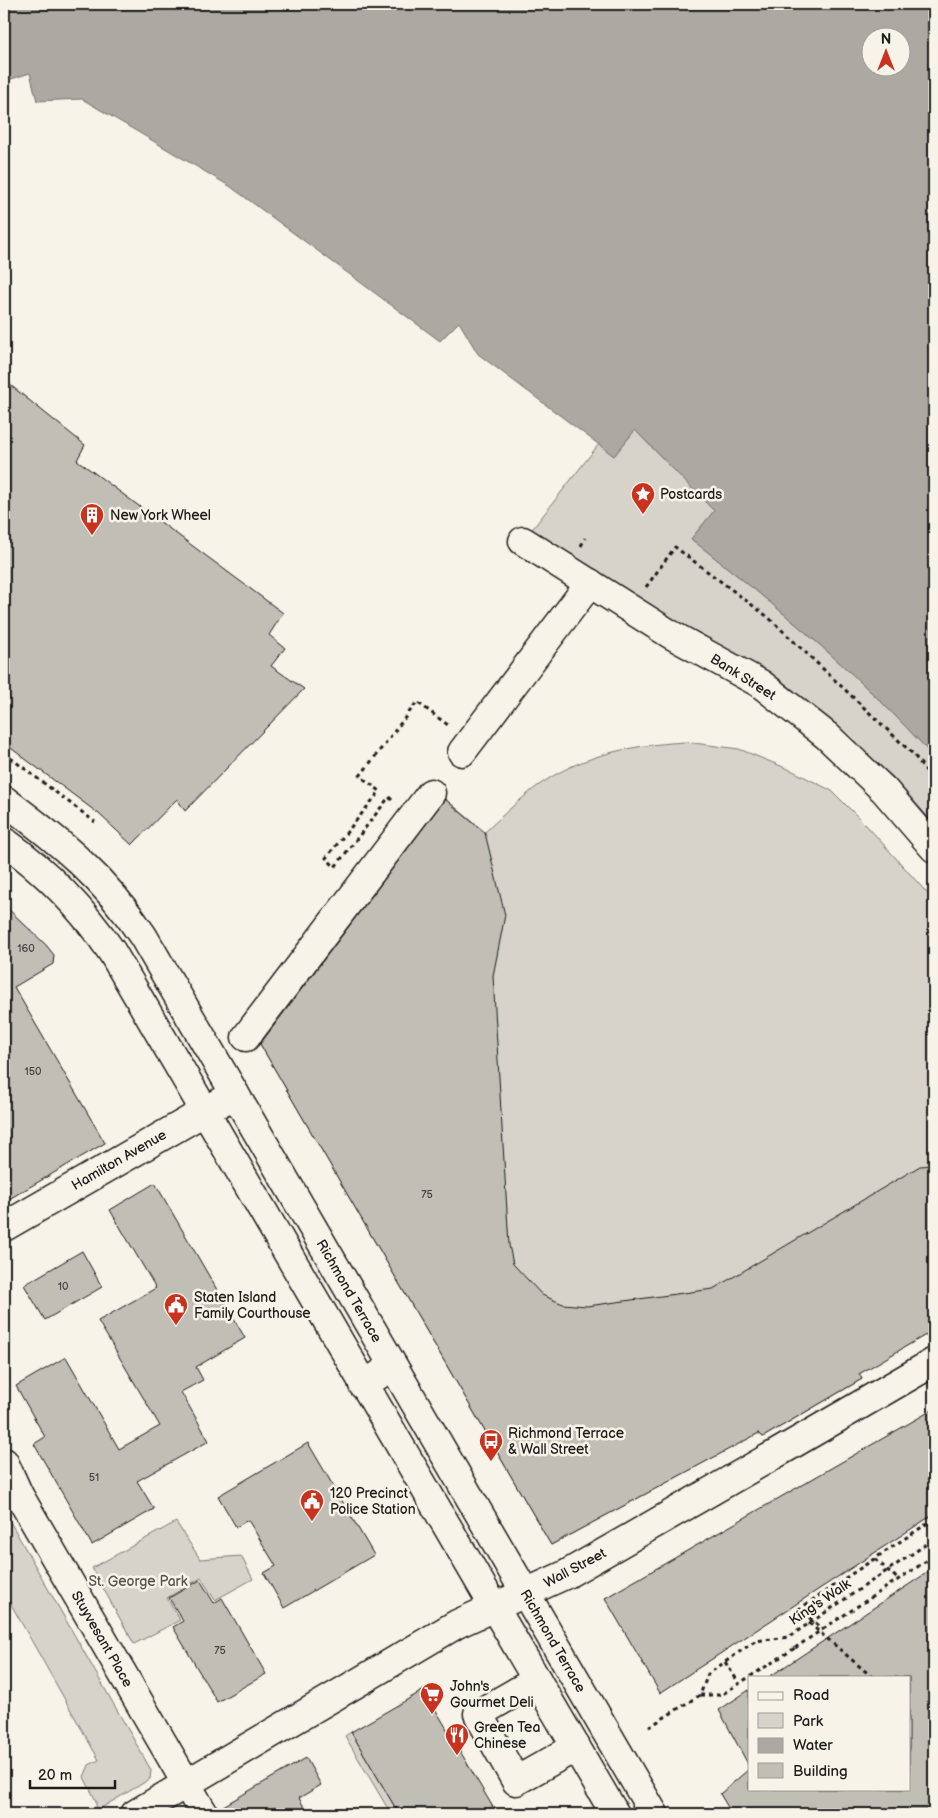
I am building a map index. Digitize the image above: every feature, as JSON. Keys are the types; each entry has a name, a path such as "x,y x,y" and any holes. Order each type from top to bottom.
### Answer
{"main road":[{"name":"Bank Street","path":"523,540 670,634 761,684 827,736 884,790 934,848"},
{"path":"466,747 590,583"},
{"path":"246,1037 431,793"},
{"name":"Richmond Terrace","path":"4,800 95,874 128,913 654,1814"},
{"path":"4,841 60,887 97,929 126,974 363,1385 615,1814"},
{"name":"Hamilton Avenue","path":"4,1227 235,1094"},
{"name":"Wall Street","path":"135,1814 457,1624 567,1574 934,1362"},
{"path":"363,1385 393,1366"},
{"name":"Stuyvesant Place","path":"4,1462 19,1495 204,1814"},
{"path":"537,1680 478,1714 516,1781 576,1746"}],"path":[{"path":"585,538 580,548 586,553"},
{"path":"643,592 674,547 768,617 913,754 934,780"},
{"path":"398,804 389,797 335,867 326,858 380,791 360,776 417,702 466,747"},
{"path":"4,753 95,822"},
{"path":"823,1629 799,1609 934,1519"},
{"name":"King's Walk","path":"700,1695 708,1674 755,1641 789,1637 934,1539"},
{"path":"750,1676 934,1556"},
{"path":"875,1559 899,1580"},
{"path":"809,1623 871,1676"},
{"path":"725,1662 739,1683"},
{"path":"649,1727 700,1695 722,1695 748,1677"}],"green space":[{"path":"635,430 714,511 691,539 755,590 848,670 934,757 934,824 893,777 828,720 523,541 599,444 614,456"},
{"path":"686,742 739,749 793,771 832,791 867,826 928,894 934,907 934,1330 859,1373 862,1379 763,1437 758,1433 551,1545 256,1037 444,798 485,832 542,783 580,763 621,750"},
{"path":"4,1511 151,1770 150,1779 96,1811 96,1801 84,1777 89,1765 99,1760 4,1592"},
{"name":"St. George Park","path":"176,1522 200,1559 241,1556 253,1579 215,1600 201,1578 167,1598 180,1620 134,1644 92,1568"},
{"path":"351,1732 399,1814 391,1814 345,1736"}],"water":[{"path":"4,4 934,4 934,757 848,670 755,590 691,539 714,511 635,430 614,456 478,354 459,322 440,341 231,187 82,99 37,101 30,73 5,81"}],"building":[{"name":"New York Wheel","path":"4,380 85,445 77,460 283,613 269,635 285,648 271,666 304,689 185,811 177,799 132,845 99,814 4,743"},
{"path":"445,799 485,833 505,915 493,976 509,1245 513,1264 542,1295 563,1304 587,1306 713,1289 920,1166 934,1165 934,1330 859,1374 862,1379 763,1437 759,1433 551,1545 260,1044"},
{"path":"4,905 54,955 53,964 14,987 105,1143 4,1202"},
{"path":"155,1183 245,1338 196,1367 203,1380 181,1392 209,1441 137,1481 154,1509 92,1545 34,1444 45,1437 16,1386 66,1357 119,1449 160,1426 98,1321 156,1288 110,1210"},
{"path":"82,1251 102,1287 45,1320 24,1285"},
{"path":"934,1409 934,1514 660,1693 605,1598"},
{"name":"120 Precinct Police Station","path":"308,1443 374,1555 284,1608 264,1573 276,1566 248,1520 236,1527 218,1496"},
{"path":"934,1568 934,1814 732,1814 720,1794 748,1770 748,1790 910,1790 910,1676 771,1676"},
{"path":"200,1580 214,1603 222,1598 266,1674 217,1702 173,1627 183,1621 169,1598"},
{"path":"424,1690 497,1814 399,1814 351,1732"},
{"path":"748,1691 748,1764 719,1710"},
{"path":"306,1758 321,1785 299,1798 308,1814 220,1814 218,1809"}],"place":[{"name":"Postcards","path":"643,515"},
{"name":"New York Wheel","path":"92,536"},
{"name":"Staten Island Family Courthouse","path":"176,1326"},
{"name":"Richmond Terrace & Wall Street","path":"491,1462"},
{"name":"120 Precinct Police Station","path":"312,1522"},
{"name":"John's Gourmet Deli","path":"432,1715"},
{"name":"Green Tea Chinese","path":"457,1756"}]}
